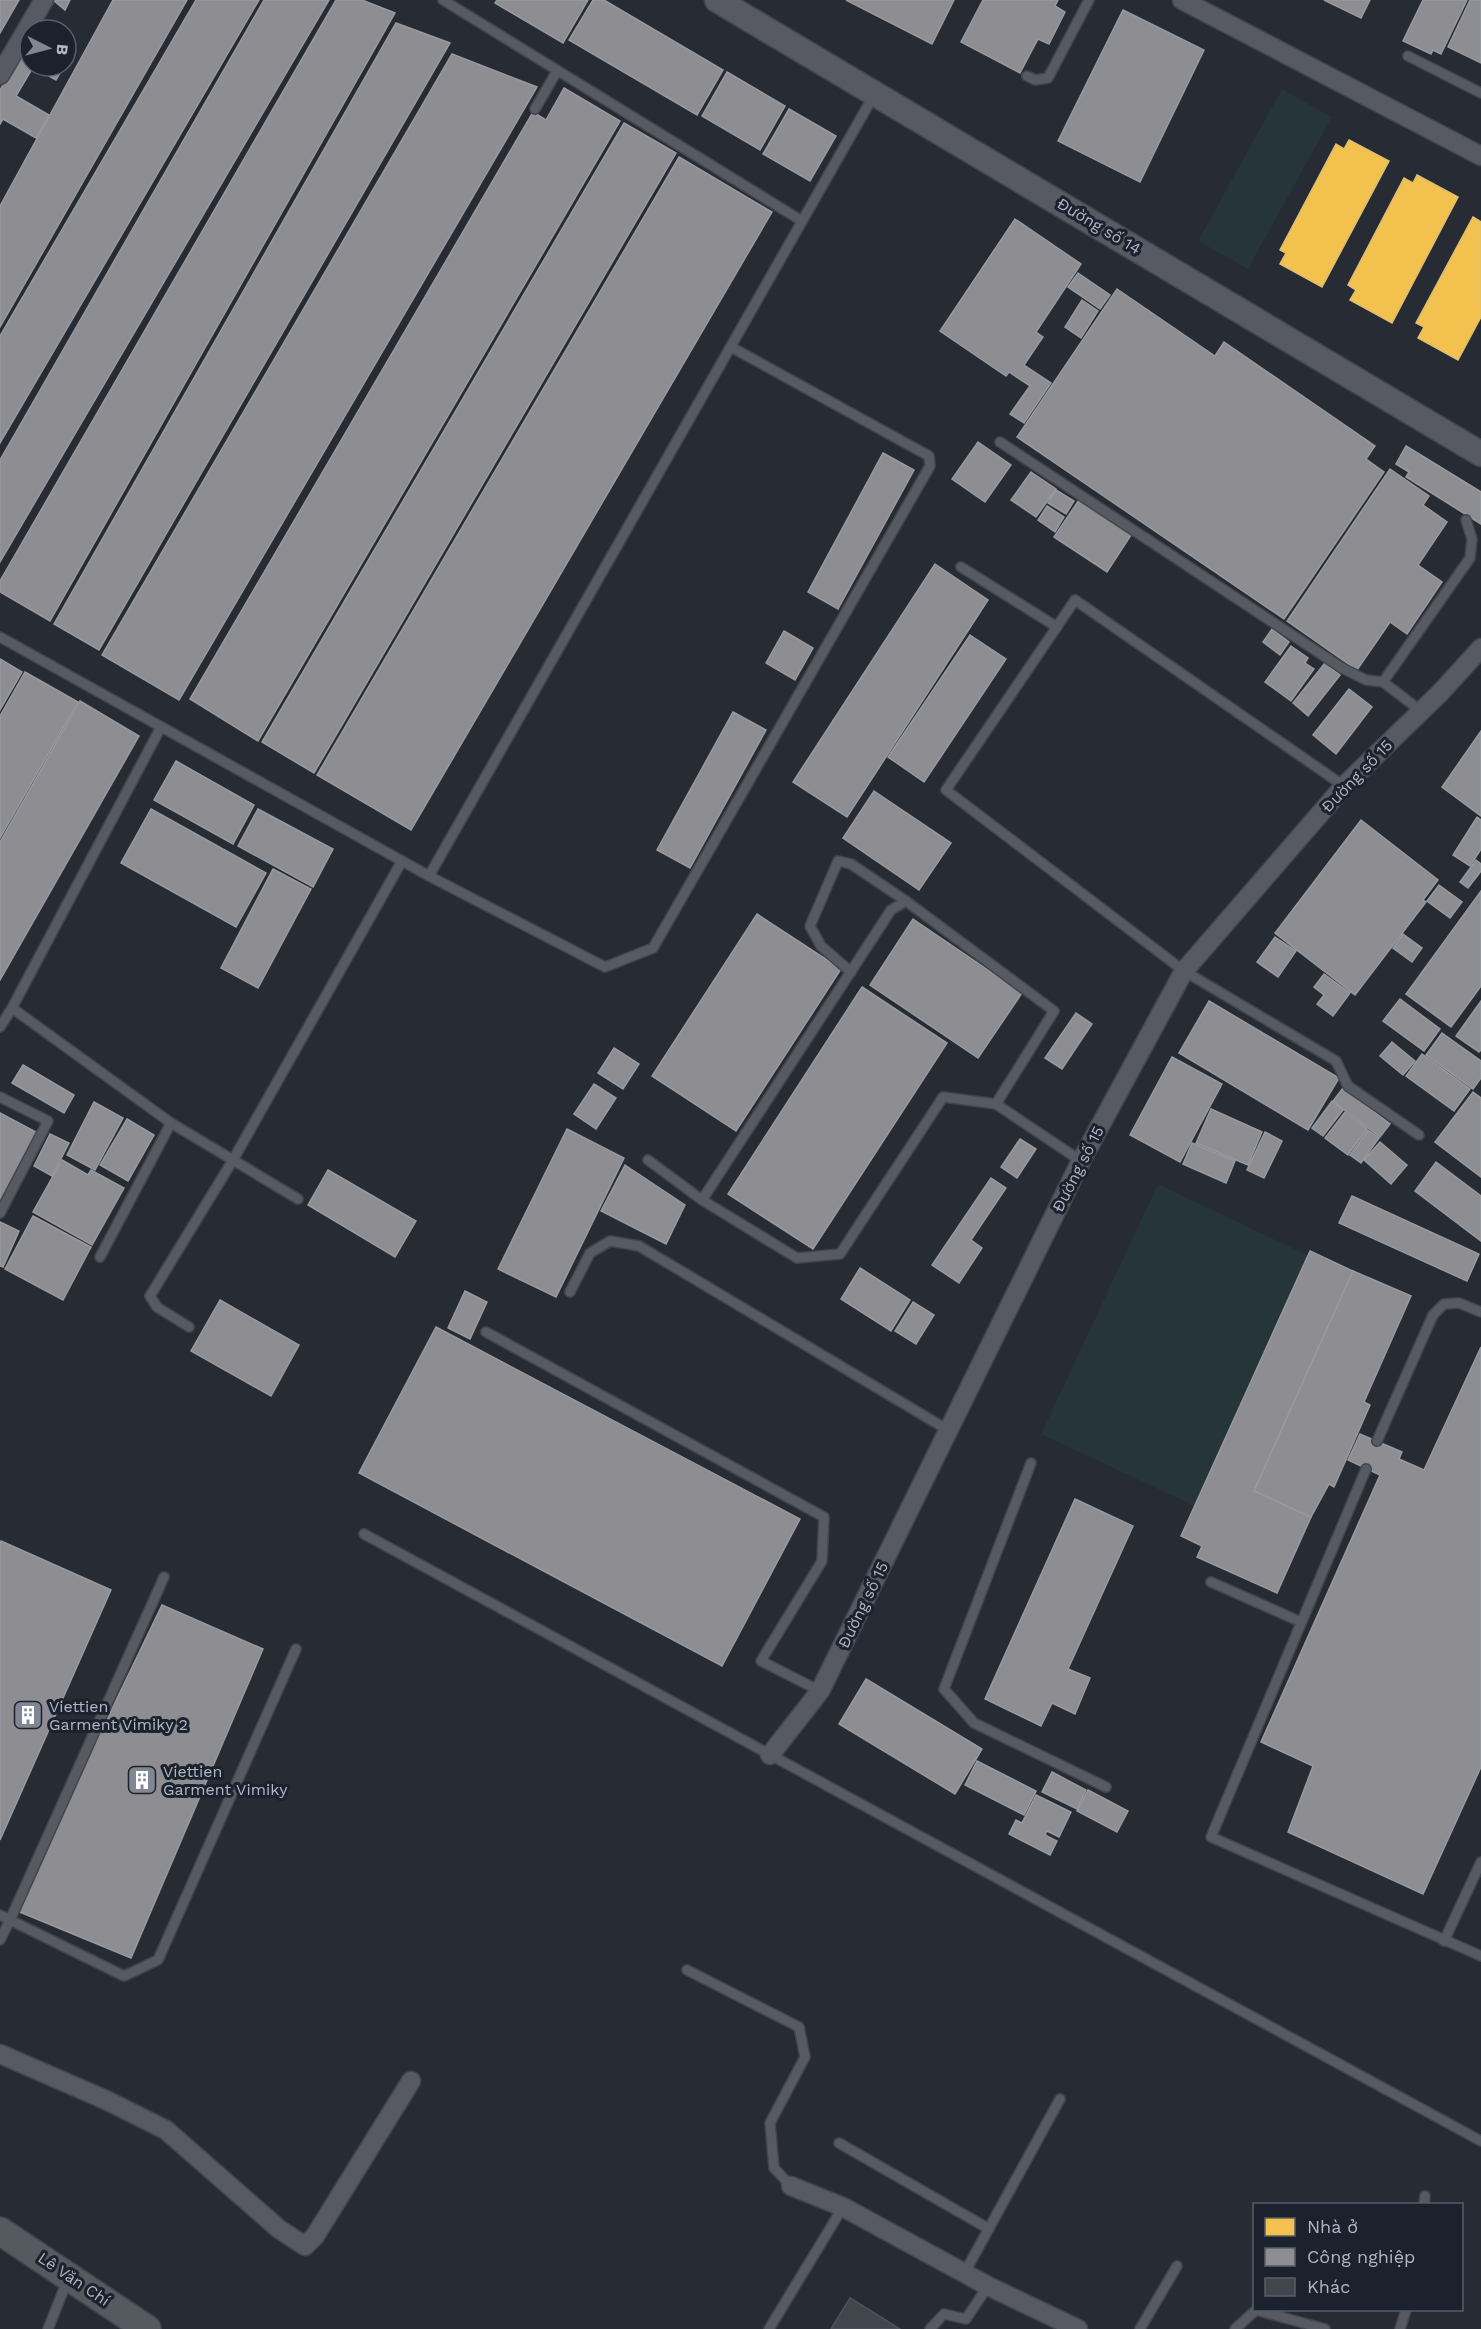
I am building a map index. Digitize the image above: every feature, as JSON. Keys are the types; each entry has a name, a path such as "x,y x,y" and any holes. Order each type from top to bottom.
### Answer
{"main road":[{"name":"Lê Văn Chí","path":"2,2237 69,2276 147,2329"}],"street":[{"path":"0,75 44,0"},
{"name":"Đường số 14","path":"717,0 1481,454"},
{"path":"1182,0 1481,156"},
{"name":"Đường số 15","path":"770,1755 820,1691 1081,1161 1184,971 1344,786 1421,711 1481,648"},
{"path":"0,2054 106,2100 166,2130 279,2229 305,2246 315,2236 411,2081"},
{"path":"791,2186 843,2207 988,2286 1078,2329"}],"lane":[{"path":"443,0 802,221"},
{"path":"1027,76 1035,80 1048,78 1089,0"},
{"path":"1408,56 1481,93"},
{"path":"535,109 557,71"},
{"path":"429,876 875,93"},
{"path":"0,637 429,876 604,967 653,948 930,466 929,456 731,347"},
{"path":"1000,442 1342,668 1366,680 1383,682 1421,711"},
{"path":"1383,682 1470,558 1472,539 1466,520"},
{"path":"961,567 1057,627"},
{"path":"1344,786 1075,600 946,790 1184,971 1336,1062 1348,1086 1419,1136"},
{"path":"0,1027 161,727"},
{"path":"189,1327 157,1308 150,1296 233,1160 402,861"},
{"path":"850,972 821,946 810,926 838,861 851,864 906,901 1054,1011 996,1104"},
{"path":"702,1200 891,910 906,901"},
{"path":"12,1008 171,1124 298,1199"},
{"path":"0,1097 48,1121 0,1213"},
{"path":"648,1160 702,1200 797,1258 840,1254 944,1097 996,1104 1081,1161"},
{"path":"100,1257 171,1124"},
{"path":"570,1292 590,1253 610,1241 639,1246 948,1430"},
{"path":"1377,1442 1433,1315 1444,1304 1459,1304 1481,1312"},
{"path":"486,1332 824,1517 822,1561 761,1661 820,1691"},
{"path":"1031,1463 944,1689 974,1723 1106,1787"},
{"path":"1366,1468 1211,1837 1481,1956"},
{"path":"364,1534 1481,2141"},
{"path":"0,1940 164,1577"},
{"path":"1211,1582 1301,1622"},
{"path":"0,1915 124,1976 158,1960 296,1649"},
{"path":"1444,1941 1481,1862"},
{"path":"687,1970 799,2027 805,2057 770,2123 774,2168 791,2186"},
{"path":"965,2272 1059,2099"},
{"path":"839,2143 989,2229"},
{"path":"769,2329 843,2207"},
{"path":"1140,2329 1177,2266"},
{"path":"48,2329 69,2276"},
{"path":"930,2329 944,2314 966,2319 988,2286"},
{"path":"1234,2329 1255,2311"},
{"path":"1260,2311 1325,2329"},
{"path":"1400,2329 1406,2311"}],"shaded area":[{"path":"1282,89 1332,117 1248,269 1198,241"},
{"path":"1158,1184 1322,1262 1205,1511 1041,1434"}],"building: Nhà ở":[{"path":"1349,140 1389,161 1322,287 1280,264 1286,253 1280,250 1336,144 1344,149"},
{"path":"1417,175 1458,197 1392,323 1350,300 1356,290 1348,285 1404,178 1413,183"},
{"path":"1473,217 1481,222 1481,317 1458,360 1418,338 1424,327 1416,323"}],"building: Công nghiệp":[{"path":"0,0 19,0 0,33"},
{"path":"53,0 70,0 65,10"},
{"path":"113,0 187,0 0,327 0,206 70,78 78,78 78,64"},
{"path":"196,0 259,0 0,443 0,336"},
{"path":"264,0 329,0 0,562 0,460"},
{"path":"336,0 362,0 395,13 50,621 0,592 0,581"},
{"path":"497,0 588,0 563,43 495,3"},
{"path":"593,0 604,0 723,70 697,115 569,40"},
{"path":"846,0 954,0 932,44"},
{"path":"983,0 1058,0 1055,6 1065,12 1049,44 1038,39 1020,73 961,42"},
{"path":"1324,0 1370,0 1361,18"},
{"path":"1423,0 1467,0 1441,54 1433,50 1431,54 1403,41"},
{"path":"1470,0 1481,0 1481,63 1448,47"},
{"path":"1123,10 1204,50 1140,182 1058,141"},
{"path":"396,23 450,43 99,650 54,624"},
{"path":"452,54 537,87 179,700 102,655"},
{"path":"18,59 18,78 27,78 16,96 49,115 36,138 3,119 0,124 0,90"},
{"path":"727,72 785,106 760,150 702,116"},
{"path":"564,88 620,121 258,741 190,699 533,112 546,120"},
{"path":"789,109 836,136 810,181 763,154"},
{"path":"624,123 676,153 314,773 262,742"},
{"path":"679,157 772,212 411,830 317,775"},
{"path":"1015,219 1081,264 1036,332 1043,337 1024,365 1051,383 1024,423 1010,414 1030,386 1009,372 1006,376 940,331"},
{"path":"1078,273 1110,295 1100,309 1068,287"},
{"path":"1117,289 1215,356 1224,342 1375,446 1366,459 1384,472 1284,619 1017,437"},
{"path":"1082,300 1098,311 1081,338 1065,327"},
{"path":"978,442 1011,465 985,502 952,479"},
{"path":"1406,446 1481,492 1481,524 1406,477 1409,472 1396,464"},
{"path":"883,453 914,470 838,609 808,592"},
{"path":"1390,469 1429,496 1423,505 1447,522 1418,565 1442,582 1407,634 1390,622 1357,670 1287,621"},
{"path":"1031,472 1056,489 1036,517 1011,500"},
{"path":"1056,490 1074,501 1066,514 1048,503"},
{"path":"1079,500 1131,535 1107,572 1054,537"},
{"path":"1047,506 1064,517 1055,532 1038,520"},
{"path":"935,564 988,600 847,817 793,782"},
{"path":"1272,629 1289,642 1280,655 1263,642"},
{"path":"784,631 813,648 795,680 766,663"},
{"path":"970,635 1006,659 924,782 888,757"},
{"path":"1291,646 1308,658 1305,663 1314,669 1291,701 1265,682"},
{"path":"0,659 22,672 0,710"},
{"path":"1325,663 1340,675 1308,716 1293,703"},
{"path":"25,672 78,702 0,838 0,716"},
{"path":"1349,689 1372,707 1336,754 1313,735"},
{"path":"80,701 139,736 0,980 0,842"},
{"path":"733,712 766,730 690,868 657,850"},
{"path":"1481,731 1481,816 1442,787"},
{"path":"176,761 254,805 233,844 154,800"},
{"path":"874,791 951,843 919,890 843,838"},
{"path":"151,809 266,873 236,927 121,863"},
{"path":"258,809 333,849 313,887 238,846"},
{"path":"1477,817 1481,820 1481,849 1470,866 1453,855"},
{"path":"1361,820 1438,880 1423,900 1426,902 1355,995 1275,933"},
{"path":"1476,860 1481,864 1481,871 1468,888 1460,882"},
{"path":"273,869 311,889 258,988 221,968"},
{"path":"1439,885 1462,902 1450,918 1427,901"},
{"path":"1481,891 1481,986 1451,1027 1406,994"},
{"path":"757,914 841,969 736,1131 652,1076"},
{"path":"913,919 1022,993 978,1058 870,985"},
{"path":"1403,934 1422,948 1412,962 1393,948"},
{"path":"1275,937 1296,951 1278,977 1257,962"},
{"path":"1324,974 1350,993 1333,1016 1317,1004 1324,995 1314,987"},
{"path":"862,987 947,1043 813,1249 728,1194"},
{"path":"1400,999 1440,1029 1424,1051 1383,1021"},
{"path":"1209,1001 1339,1078 1308,1130 1179,1053"},
{"path":"1481,1001 1481,1050 1479,1052 1456,1036"},
{"path":"1076,1013 1092,1024 1062,1069 1045,1058"},
{"path":"1442,1033 1481,1061 1481,1078 1473,1089 1426,1055"},
{"path":"1392,1042 1415,1061 1403,1075 1380,1056"},
{"path":"614,1048 639,1064 623,1089 598,1073"},
{"path":"1422,1054 1470,1089 1454,1111 1406,1076"},
{"path":"1172,1057 1222,1084 1180,1162 1130,1135"},
{"path":"23,1065 74,1095 64,1113 12,1083"},
{"path":"594,1084 616,1098 596,1129 574,1114"},
{"path":"1343,1088 1390,1124 1380,1137 1333,1101"},
{"path":"1473,1092 1481,1098 1481,1177 1435,1142"},
{"path":"1332,1101 1343,1110 1323,1136 1312,1128"},
{"path":"94,1102 123,1118 95,1170 67,1155"},
{"path":"1211,1109 1262,1132 1248,1165 1196,1143"},
{"path":"1345,1112 1367,1129 1348,1155 1325,1138"},
{"path":"0,1113 36,1132 0,1202"},
{"path":"127,1119 154,1135 128,1181 100,1165"},
{"path":"567,1129 624,1158 556,1297 498,1269"},
{"path":"1368,1130 1379,1138 1361,1163 1350,1155"},
{"path":"1265,1132 1282,1141 1264,1178 1247,1170"},
{"path":"50,1134 69,1143 52,1176 34,1166"},
{"path":"1020,1139 1036,1149 1017,1178 1001,1167"},
{"path":"1380,1142 1407,1165 1391,1184 1364,1160"},
{"path":"1192,1143 1235,1161 1226,1183 1183,1164"},
{"path":"62,1160 88,1175 91,1170 124,1188 92,1245 33,1212"},
{"path":"1436,1162 1481,1196 1481,1241 1415,1191"},
{"path":"625,1165 685,1205 666,1244 601,1211"},
{"path":"328,1170 416,1221 395,1257 308,1205"},
{"path":"991,1178 1006,1188 971,1240 982,1248 959,1283 932,1265"},
{"path":"1352,1196 1479,1254 1467,1281 1339,1223"},
{"path":"33,1216 91,1247 63,1300 5,1269"},
{"path":"0,1222 19,1231 3,1267 0,1266"},
{"path":"1310,1251 1353,1271 1254,1491 1311,1517 1277,1593 1197,1557 1202,1546 1181,1536"},
{"path":"860,1268 910,1300 891,1331 841,1299"},
{"path":"1353,1271 1411,1296 1364,1402 1370,1405 1334,1487 1329,1484 1311,1517 1254,1491"},
{"path":"465,1291 487,1302 470,1339 448,1328"},
{"path":"220,1300 299,1345 271,1396 191,1351"},
{"path":"913,1302 934,1315 916,1344 895,1331"},
{"path":"436,1327 800,1519 722,1666 359,1473"},
{"path":"1481,1347 1481,1767 1423,1894 1288,1832 1313,1766 1261,1742 1380,1475 1348,1460 1360,1434 1402,1452 1399,1459 1424,1470"},
{"path":"1075,1499 1133,1526 1068,1669 1090,1678 1075,1714 1052,1703 1041,1726 985,1699"},
{"name":"Viettien Garment Vimiky 2","path":"1,1541 111,1590 0,1840 0,1544"},
{"name":"Viettien Garment Vimiky","path":"162,1605 263,1649 131,1958 15,1910"},
{"path":"866,1679 982,1749 955,1794 839,1724"},
{"path":"977,1761 1036,1791 1024,1815 965,1785"},
{"path":"1052,1772 1086,1790 1077,1809 1042,1792"},
{"path":"1088,1790 1128,1811 1117,1832 1077,1811"},
{"path":"1036,1795 1071,1812 1059,1837 1047,1831 1045,1835 1057,1841 1050,1855 1009,1834 1016,1820 1022,1823"}],"building: Khác":[{"path":"850,2298 900,2329 831,2329"}],"place":[{"name":"Viettien Garment Vimiky 2","path":"28,1715"},
{"name":"Viettien Garment Vimiky","path":"142,1780"}]}
